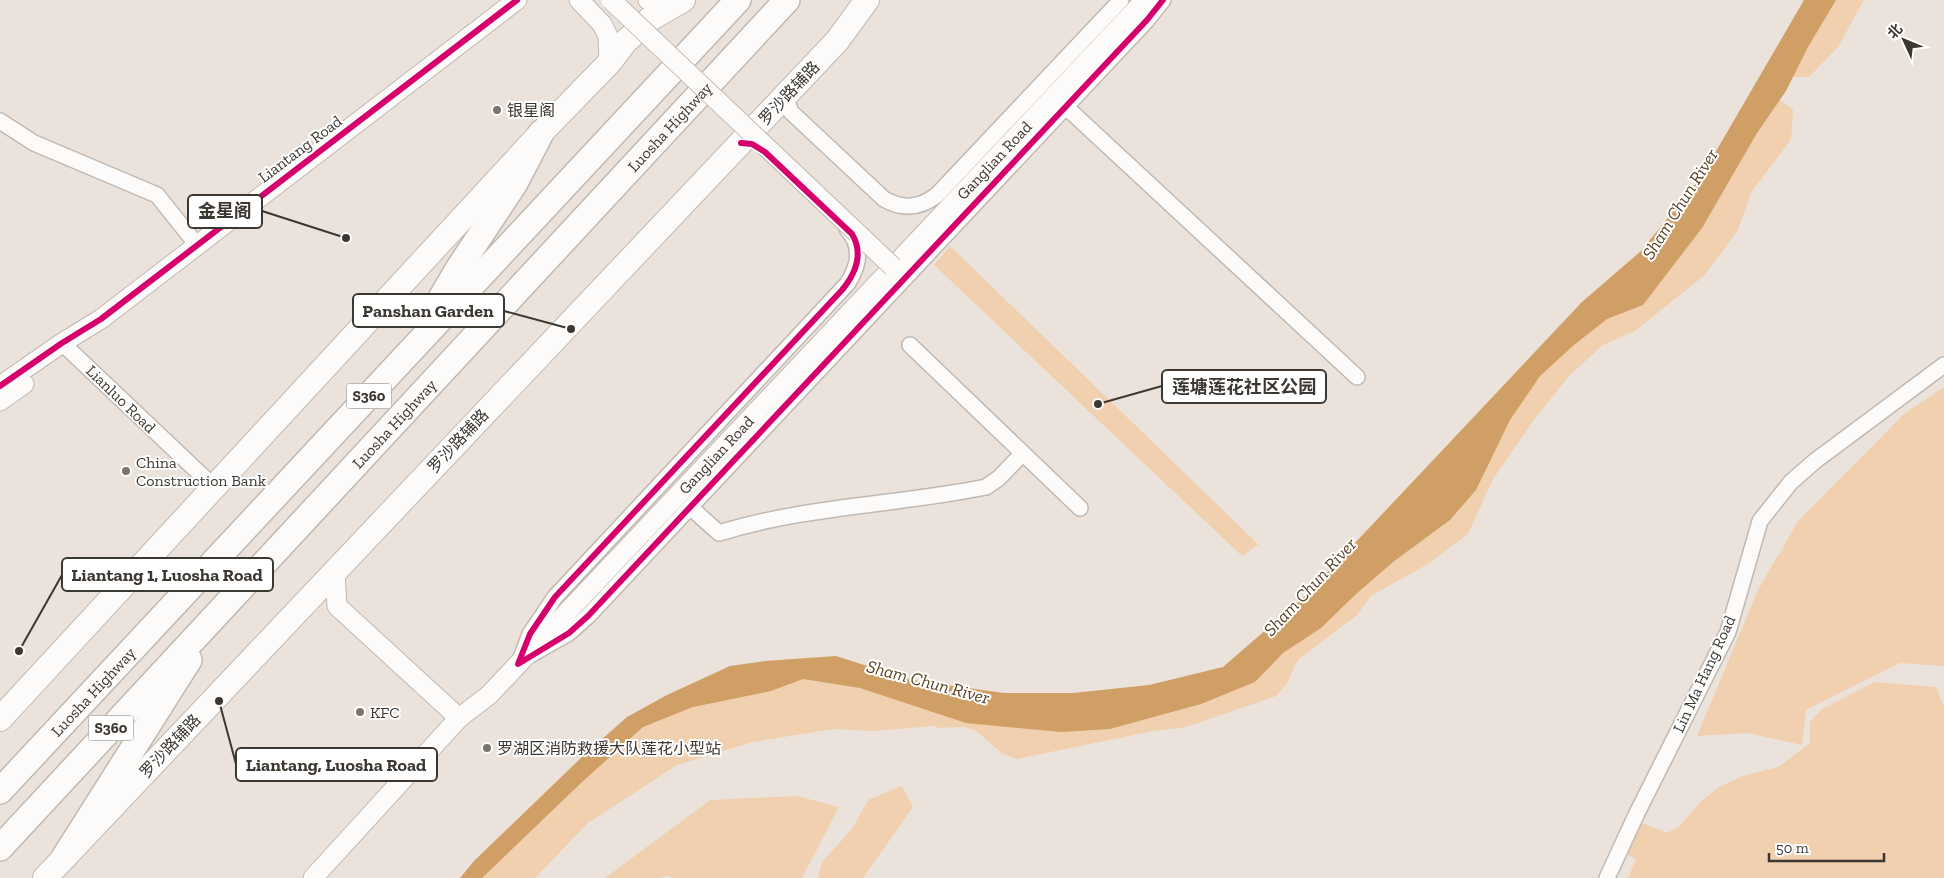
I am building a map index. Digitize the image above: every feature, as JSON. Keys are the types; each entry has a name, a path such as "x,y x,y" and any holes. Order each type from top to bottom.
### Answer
{"highway":[{"name":"Luosha Highway","path":"0,848 787,0"},
{"name":"Luosha Highway","path":"0,791 737,1"},
{"path":"412,350 458,269 515,183 541,133"},
{"path":"65,856 223,608"}],"main road":[{"name":"罗沙路辅路","path":"45,878 785,97 837,41 867,0"},
{"path":"0,719 541,133 609,63 625,42 650,19 679,2"}],"street":[{"name":"Liantang Road","path":"0,401 101,319 517,0"},
{"path":"579,0 602,24 608,36 609,63"},
{"path":"611,0 893,267"},
{"path":"648,0 679,2"},
{"path":"837,41 876,0"},
{"path":"785,97 791,112 884,199 901,206 920,206 937,195 1121,0"},
{"name":"Ganglian Road","path":"313,878 459,718 489,695 1145,0"},
{"path":"518,664 568,633 588,616 1148,20 1163,0"},
{"path":"1066,107 1357,377"},
{"path":"0,121 34,143 157,196 197,246"},
{"path":"518,664 530,634 555,597 842,290 855,270 858,251 852,234 764,152 752,144 741,143"},
{"path":"910,345 1080,508"},
{"name":"Liantang Road","path":"0,386 66,347"},
{"name":"Lianluo Road","path":"66,347 215,488"},
{"name":"Lin Ma Hang Road","path":"1607,878 1637,813 1728,632 1760,521 1791,482 1815,461 1944,365"},
{"path":"690,507 718,533 754,522 791,515 986,487 999,478 1022,454"},
{"path":"334,572 337,606 459,718"},
{"path":"299,610 337,606"}],"shaded area":[{"path":"1829,0 1864,0 1838,47 1809,77 1783,77"},
{"path":"1775,96 1793,110 1791,140 1752,191 1738,230 1705,275 1635,331 1603,345 1570,375 1536,417 1493,479 1468,534 1428,564 1371,596 1357,615 1298,660 1286,685 1276,696 1186,727 1153,731 1017,759 1003,754 976,731 964,727 935,728 940,723 935,726 874,731 833,729 753,742 677,765 588,823 535,878 468,878 661,711 784,671 960,706 1203,691 1398,515 1614,303"},
{"path":"950,246 1259,544 1242,556 934,265"},
{"path":"1944,387 1944,666 1900,663 1806,710 1802,745 1747,733 1697,736 1758,590 1798,521 1904,414"},
{"path":"1875,682 1936,687 1944,707 1944,878 1628,878 1636,859 1626,854 1640,822 1667,833 1680,826 1699,803 1719,787 1742,776 1778,767 1810,743 1810,722 1822,709"},
{"path":"902,786 913,807 863,878 818,878 822,862 852,829 868,800"},
{"path":"797,796 839,807 802,878 671,878 671,876 656,878 605,878 710,800"}],"water":[{"name":"Sham Chun River","path":"1804,0 1836,0 1808,47 1786,91 1757,133 1702,228 1643,305 1607,319 1574,345 1540,376 1510,420 1476,490 1450,520 1393,562 1321,628 1283,653 1255,682 1201,704 1110,729 1061,732 966,723 860,688 803,679 771,691 693,707 643,727 581,783 482,878 460,878 474,861 583,756 627,717 667,695 730,666 765,661 836,656 911,680 1004,693 1073,693 1149,685 1223,667 1305,596 1582,302 1641,251 1701,177"}],"cycle path":[{"path":"0,386 62,343 101,319 517,0"},
{"path":"741,143 752,144 765,152 852,234 856,241 857,263 851,277 842,290 555,597 530,634 518,664 569,633 588,616 1147,20 1163,0"}],"place":[{"name":"银星阁","path":"497,110"},
{"name":"金星阁","path":"346,238"},
{"name":"Panshan Garden","path":"571,329"},
{"name":"莲塘莲花社区公园","path":"1098,404"},
{"name":"China Construction Bank","path":"126,471"},
{"name":"Liantang 1, Luosha Road","path":"19,651"},
{"name":"Liantang, Luosha Road","path":"219,701"},
{"name":"KFC","path":"360,712"},
{"name":"罗湖区消防救援大队莲花小型站","path":"487,748"}]}
